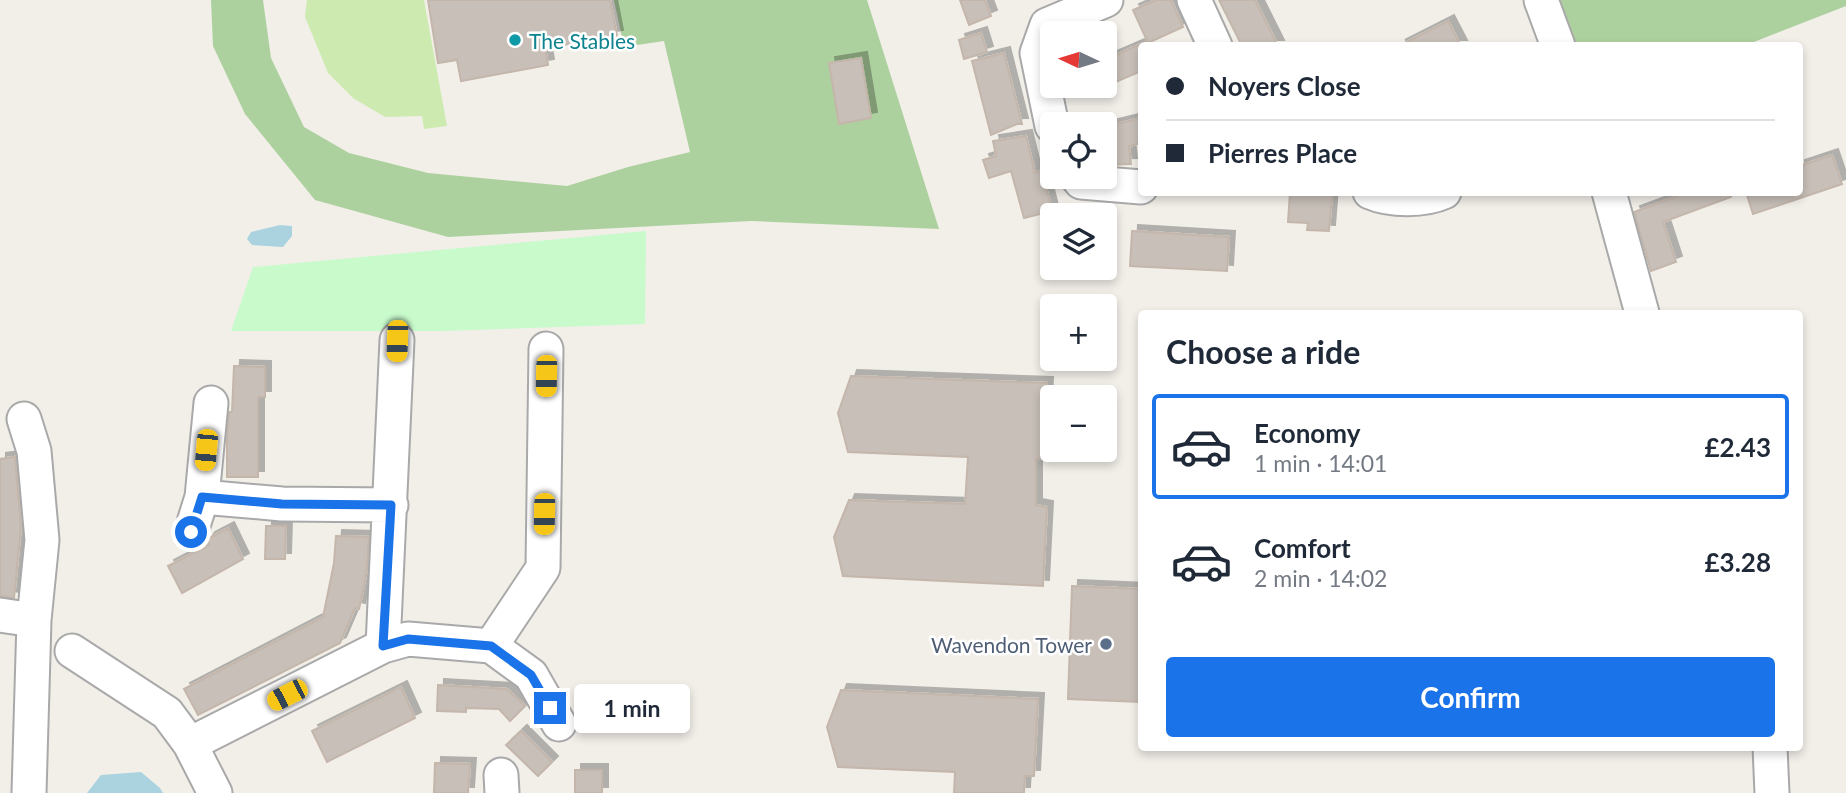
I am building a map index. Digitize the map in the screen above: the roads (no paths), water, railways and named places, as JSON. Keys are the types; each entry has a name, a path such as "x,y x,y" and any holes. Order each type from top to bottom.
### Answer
{"street":[{"path":"1049,112 1037,53 1047,25 1106,0"},
{"path":"1194,0 1214,42"},
{"path":"1541,0 1557,42"},
{"path":"1117,185 1138,187"},
{"path":"1380,196 1435,196"},
{"path":"1610,196 1641,310"},
{"path":"383,646 397,341"},
{"path":"491,646 543,568 546,349"},
{"path":"191,532 202,497 211,403"},
{"path":"24,419 34,451 42,540 34,620 29,793"},
{"path":"202,497 282,504 391,505"},
{"path":"0,615 34,620"},
{"path":"190,744 383,646 408,639 491,646 531,675 559,724"},
{"path":"72,651 167,713 190,744 215,793"},
{"path":"1770,751 1772,793"}],"water":[{"path":"280,225 292,226 292,236 283,247 252,245 247,239 251,232"},
{"path":"141,772 163,793 87,793 101,775"}],"place":[{"name":"The Stables","path":"515,40"},
{"name":"Wavendon Tower","path":"1106,644"}]}
